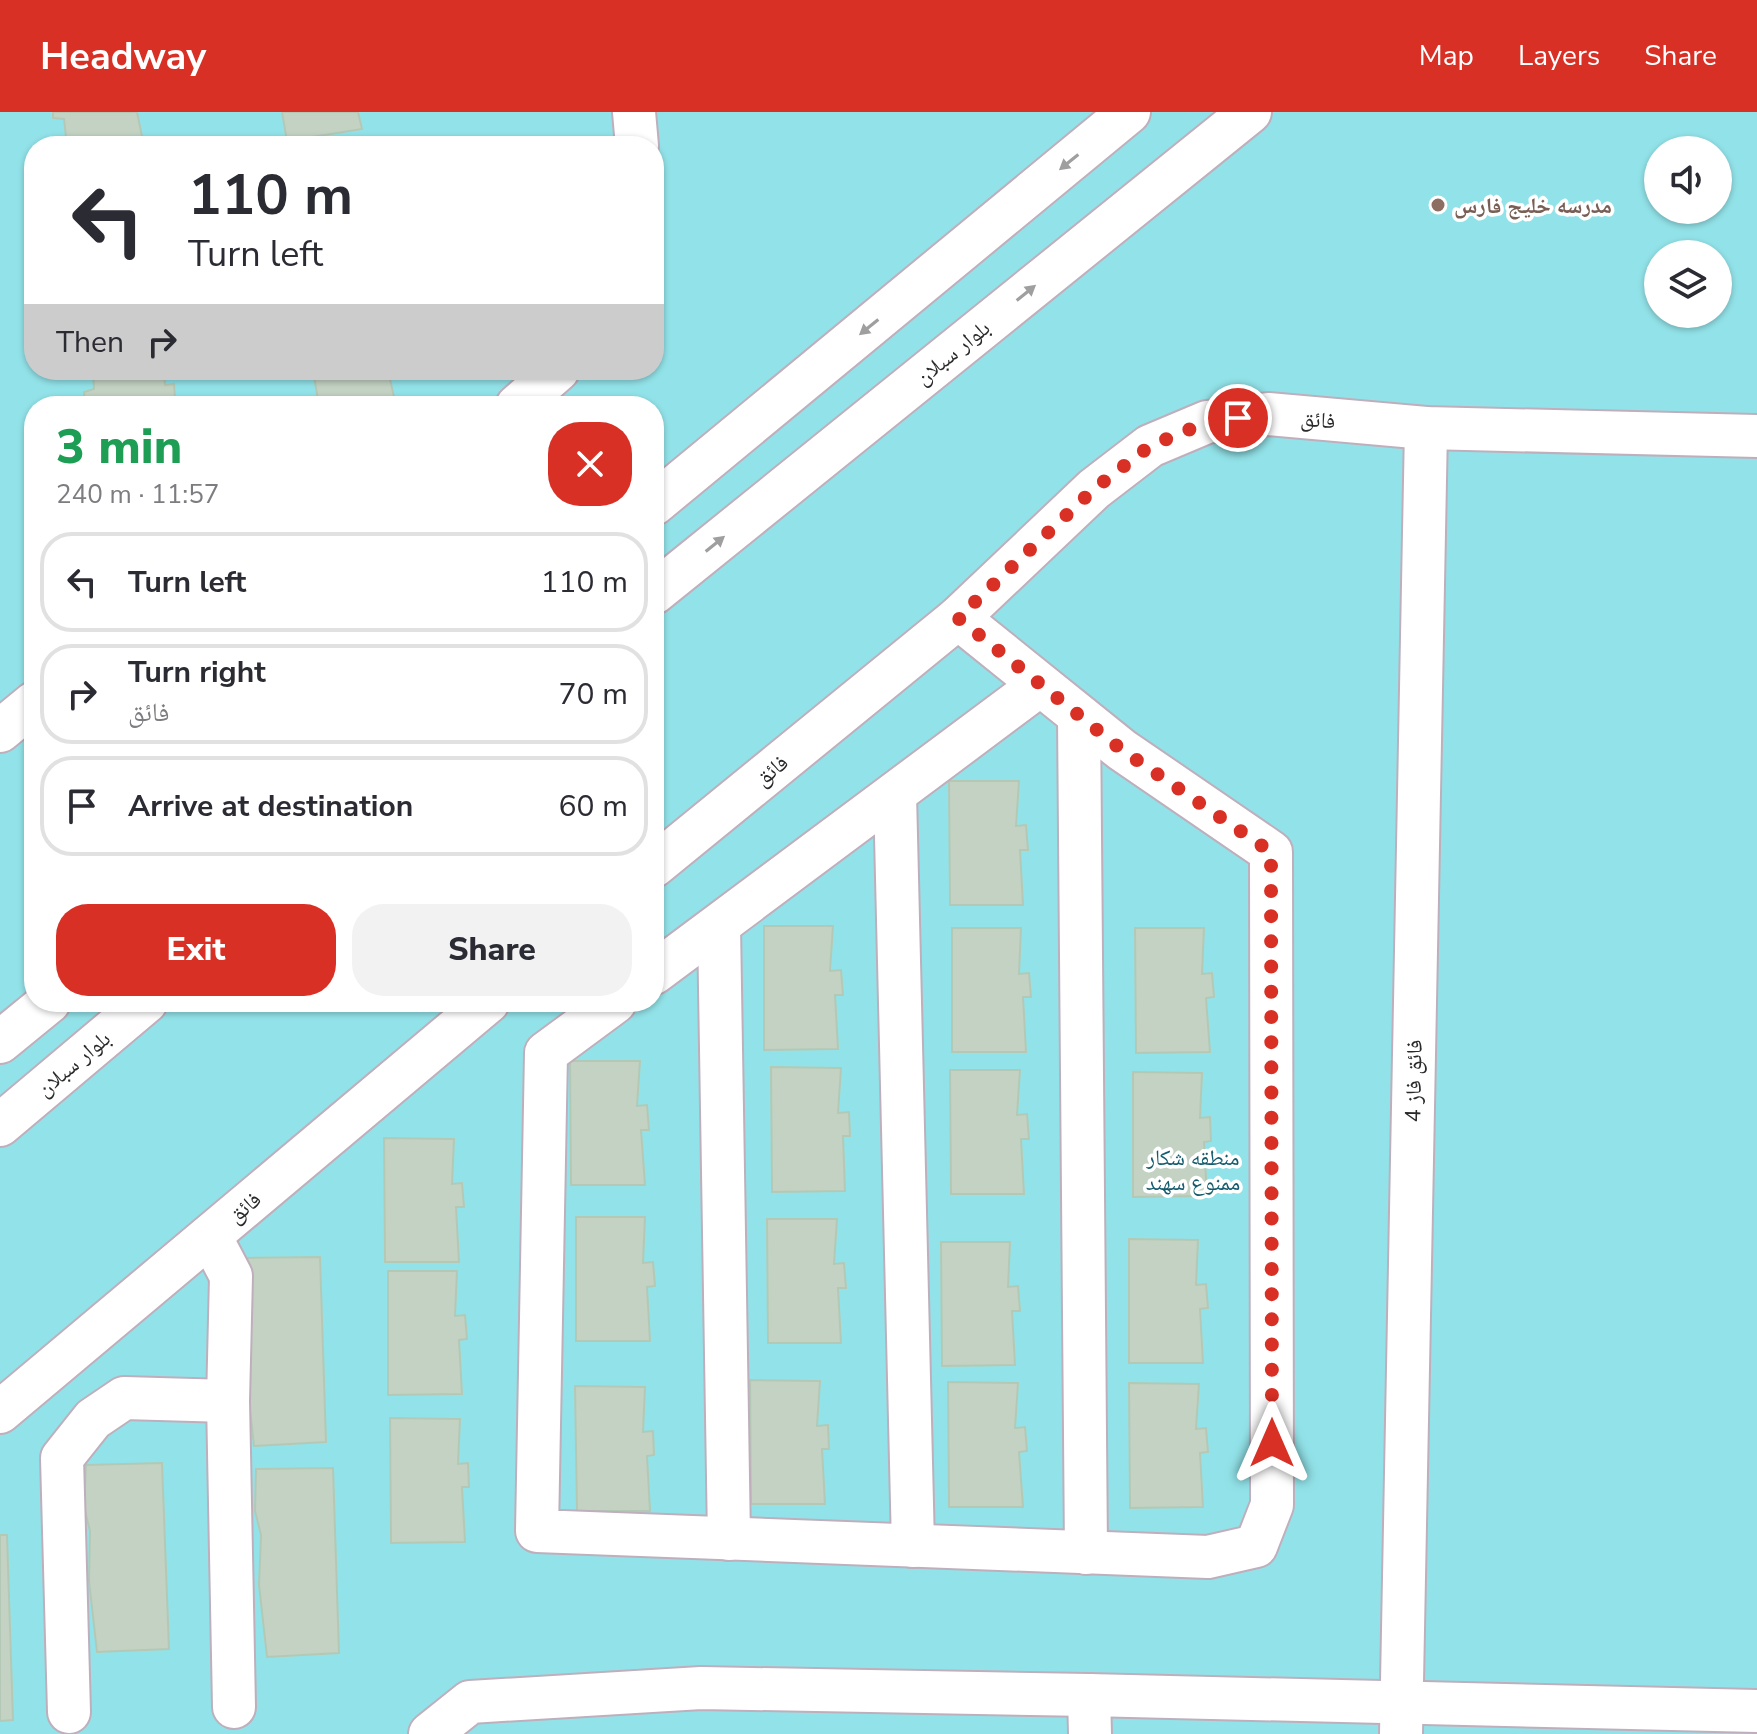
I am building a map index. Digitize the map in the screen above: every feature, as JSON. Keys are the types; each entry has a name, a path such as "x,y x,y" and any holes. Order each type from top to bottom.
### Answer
{"street":[{"path":"634,112 636,136"},
{"path":"664,496 1129,112"},
{"name":"بلوار سبلان","path":"664,585 1250,112"},
{"path":"528,396 547,380"},
{"name":"فائق","path":"664,858 958,618 1094,489 1150,446 1207,422 1268,414 1426,428 1757,436"},
{"name":"فائق فاز 4","path":"1401,1719 1426,428"},
{"path":"601,1012 546,1053 537,1531 1208,1557 1256,1546 1272,1505 1271,852 1122,750 958,618"},
{"path":"664,966 1040,685"},
{"path":"0,731 24,711"},
{"path":"1079,716 1086,1553"},
{"path":"895,794 913,1546"},
{"path":"719,926 729,1539"},
{"path":"0,1042 37,1012"},
{"name":"بلوار سبلان","path":"0,1125 134,1012"},
{"name":"فائق","path":"0,1412 476,1012"},
{"path":"210,1236 231,1276 228,1401 234,1707"},
{"path":"69,1712 62,1458 93,1419 124,1398 228,1401"},
{"path":"430,1734 470,1702 536,1716 701,1688 1090,1714 1401,1719 1757,1711"}],"green space":[{"name":"منطقه شکار ممنوع سهند","path":"0,112 1757,112 1757,1734 0,1734"}],"building":[{"path":"53,112 137,112 142,136 66,136 64,119 53,118"},
{"path":"282,112 358,112 362,129 318,136 286,136"},
{"path":"94,380 165,380 165,385 174,384 175,396 84,396 84,392 94,389"},
{"path":"315,380 390,380 394,396 317,396"},
{"path":"949,781 1019,781 1016,826 1026,825 1028,850 1020,850 1023,905 950,905"},
{"path":"764,926 833,926 830,971 841,970 843,995 835,995 838,1049 764,1050"},
{"path":"952,928 1021,928 1019,974 1029,973 1031,997 1023,997 1026,1052 952,1052"},
{"path":"1135,928 1204,928 1202,974 1212,973 1214,997 1206,998 1210,1052 1136,1053"},
{"path":"570,1061 640,1061 637,1106 647,1105 649,1130 641,1130 645,1185 571,1185"},
{"path":"771,1067 841,1068 838,1113 849,1112 850,1136 843,1136 845,1191 772,1192"},
{"path":"950,1070 1020,1070 1017,1115 1027,1114 1029,1139 1021,1139 1024,1194 951,1194"},
{"path":"1133,1072 1202,1073 1200,1118 1210,1117 1211,1141 1204,1142 1207,1196 1133,1197"},
{"path":"384,1138 454,1139 452,1184 462,1183 464,1207 456,1207 459,1262 385,1262"},
{"path":"576,1217 645,1217 643,1263 653,1262 655,1286 647,1287 650,1341 576,1341"},
{"path":"767,1219 837,1219 834,1264 844,1263 846,1288 838,1288 841,1343 768,1343"},
{"path":"1129,1239 1198,1240 1196,1285 1206,1284 1208,1308 1200,1309 1203,1363 1129,1363"},
{"path":"941,1242 1010,1242 1008,1287 1018,1286 1020,1311 1012,1311 1015,1365 942,1366"},
{"path":"320,1257 326,1442 254,1446 246,1374 243,1258"},
{"path":"388,1271 457,1271 455,1316 465,1315 467,1339 459,1340 462,1394 388,1395"},
{"path":"750,1380 820,1381 817,1426 828,1425 829,1449 822,1449 825,1504 751,1504"},
{"path":"948,1382 1018,1383 1015,1428 1025,1427 1027,1451 1019,1452 1023,1507 949,1507"},
{"path":"1129,1383 1199,1384 1196,1429 1206,1428 1208,1452 1200,1453 1203,1507 1130,1508"},
{"path":"575,1386 645,1387 643,1432 653,1431 654,1455 647,1456 650,1511 577,1511"},
{"path":"390,1418 460,1419 458,1464 468,1463 469,1487 462,1487 465,1542 391,1543"},
{"path":"162,1463 169,1649 97,1652 89,1581 90,1531 84,1507 86,1465"},
{"path":"333,1468 339,1653 267,1657 259,1585 261,1535 255,1511 256,1469"},
{"path":"0,1535 7,1535 13,1720 0,1721"}],"place":[{"name":"مدرسه خلیج فارس","path":"1438,205"}],"route":[{"path":"1238,418 1207,422 1150,446 1094,489 958,618 1122,750 1271,852 1272,1443"}]}
